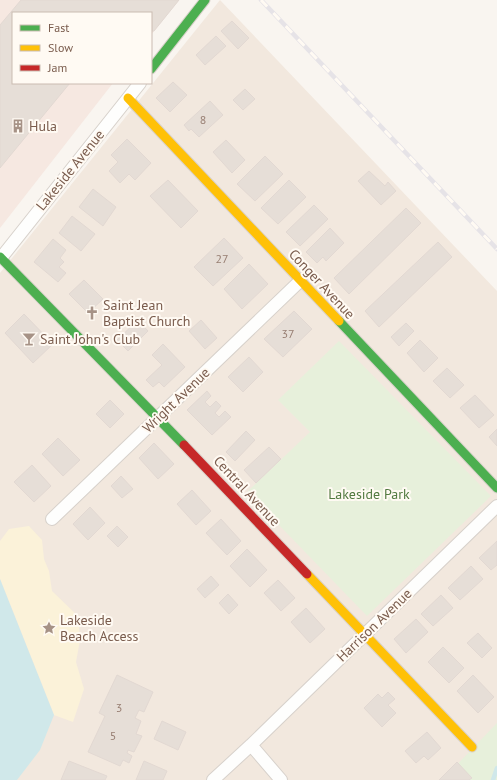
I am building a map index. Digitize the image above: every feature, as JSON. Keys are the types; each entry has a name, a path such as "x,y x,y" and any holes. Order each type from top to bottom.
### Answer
{"street":[{"path":"152,68 205,0"},
{"name":"Lakeside Avenue","path":"0,257 139,84"},
{"name":"Conger Avenue","path":"128,98 497,488"},
{"name":"Central Avenue","path":"0,257 158,417 472,747"},
{"name":"Wright Avenue","path":"52,519 300,281"},
{"name":"Harrison Avenue","path":"213,780 497,506"},
{"path":"251,745 281,780"}],"shaded area":[{"path":"0,0 179,0 152,34 152,12 12,12 12,84 112,84 0,228"},
{"path":"220,0 497,291 497,780 0,780 0,273"}],"green space":[{"name":"Lakeside Park","path":"339,341 491,496 367,616 247,492 310,432 278,400"},
{"path":"497,723 497,780 440,780 448,774"}],"sand":[{"name":"Lakeside Beach Access","path":"29,526 42,540 44,559 49,571 52,591 78,616 80,640 76,662 84,689 73,722 54,715 0,579 0,541 9,529"}],"water":[{"path":"0,579 54,715 40,750 17,780 0,780"}],"building":[{"name":"Hula","path":"21,0 179,0 154,31 152,31 152,12 12,12 12,84 69,84 0,168 0,25"},
{"path":"232,21 249,38 238,49 221,31"},
{"path":"216,36 226,46 205,65 196,55"},
{"path":"173,82 187,95 170,112 156,98"},
{"path":"245,89 255,99 243,110 233,100"},
{"path":"210,101 223,115 199,137 191,129 189,131 184,125"},
{"path":"127,139 151,163 135,180 129,174 120,183 109,171 118,162 111,155"},
{"path":"226,140 245,160 232,173 213,152"},
{"path":"265,156 283,174 255,201 237,184"},
{"path":"369,171 385,186 388,182 396,191 381,205 358,181"},
{"path":"168,180 198,211 181,228 150,196"},
{"path":"289,180 306,197 278,224 261,208"},
{"path":"93,189 116,207 103,226 79,207"},
{"path":"314,205 328,219 300,246 286,232"},
{"path":"406,208 421,223 349,294 334,278"},
{"path":"72,216 95,234 81,251 59,233"},
{"path":"330,228 344,243 326,261 323,257 317,263 306,252"},
{"path":"224,238 243,258 213,286 194,267"},
{"path":"53,239 66,250 60,258 64,262 59,267 66,273 58,282 34,262"},
{"path":"438,242 452,257 379,327 365,311"},
{"path":"249,264 268,284 242,309 224,289"},
{"path":"84,280 103,299 88,313 69,294"},
{"path":"294,311 312,329 283,357 264,339"},
{"name":"Saint John's Club","path":"24,314 53,344 33,363 5,333"},
{"path":"138,320 148,331 128,351 117,340"},
{"path":"201,320 217,338 205,349 189,331"},
{"path":"406,323 414,331 399,346 391,337"},
{"path":"420,340 438,358 424,372 407,353"},
{"path":"163,344 185,367 164,387 159,382 153,387 146,380 162,365 152,355"},
{"path":"249,357 263,372 243,392 228,377"},
{"path":"447,368 464,385 450,398 433,381"},
{"path":"207,391 211,396 205,402 210,407 216,401 221,406 215,413 219,417 225,411 231,417 212,435 187,410"},
{"path":"475,395 494,415 479,428 460,408"},
{"path":"110,400 124,414 110,428 96,414"},
{"path":"497,429 497,446 489,437"},
{"path":"246,431 255,440 235,461 226,452"},
{"path":"58,438 80,460 63,476 42,454"},
{"path":"154,443 174,464 158,479 139,458"},
{"path":"269,447 281,459 256,483 244,470"},
{"path":"32,465 51,486 34,502 14,482"},
{"path":"121,476 133,489 122,498 111,486"},
{"path":"192,490 211,511 196,525 177,504"},
{"path":"90,507 105,523 88,540 73,524"},
{"path":"221,519 241,541 227,555 206,533"},
{"path":"117,526 128,537 118,547 107,536"},
{"path":"497,541 497,565 491,570 479,558"},
{"path":"247,549 267,570 250,587 230,566"},
{"path":"471,566 483,579 460,600 448,588"},
{"path":"211,576 219,585 205,598 197,589"},
{"path":"278,580 295,598 281,611 264,593"},
{"path":"228,594 238,605 229,614 219,603"},
{"path":"441,595 453,608 433,626 421,614"},
{"path":"306,608 325,629 310,643 291,622"},
{"path":"416,619 428,632 406,653 394,639"},
{"path":"478,633 492,648 482,658 467,643"},
{"path":"443,647 464,668 449,683 428,662"},
{"path":"117,675 153,692 144,712 139,710 135,718 141,721 136,734 142,736 134,752 128,750 127,753 132,756 129,763 123,760 120,766 88,752 105,716 99,713"},
{"path":"473,675 494,697 478,713 457,691"},
{"path":"388,692 395,699 388,705 396,713 382,727 364,708 378,694 382,698"},
{"path":"162,721 186,732 178,750 154,739"},
{"path":"427,732 441,748 428,760 424,756 416,763 405,751"},
{"path":"69,761 107,776 105,780 61,780"},
{"path":"144,761 167,771 163,780 136,780"},
{"path":"457,762 472,778 469,780 439,780"}],"waterway":[{"path":"493,780 497,768"}],"railway":[{"path":"261,0 497,249"}],"traffic: fast":[{"path":"152,68 205,0"},
{"path":"0,257 184,445"},
{"path":"339,321 497,488"}],"traffic: slow":[{"path":"128,98 339,321"},
{"path":"307,574 472,747"}],"traffic: jam":[{"path":"184,445 307,574"}],"place":[{"name":"Hula","path":"18,126"},
{"name":"Saint Jean Baptist Church","path":"92,313"},
{"name":"Saint John's Club","path":"29,339"},
{"name":"Lakeside Beach Access","path":"49,628"}]}
